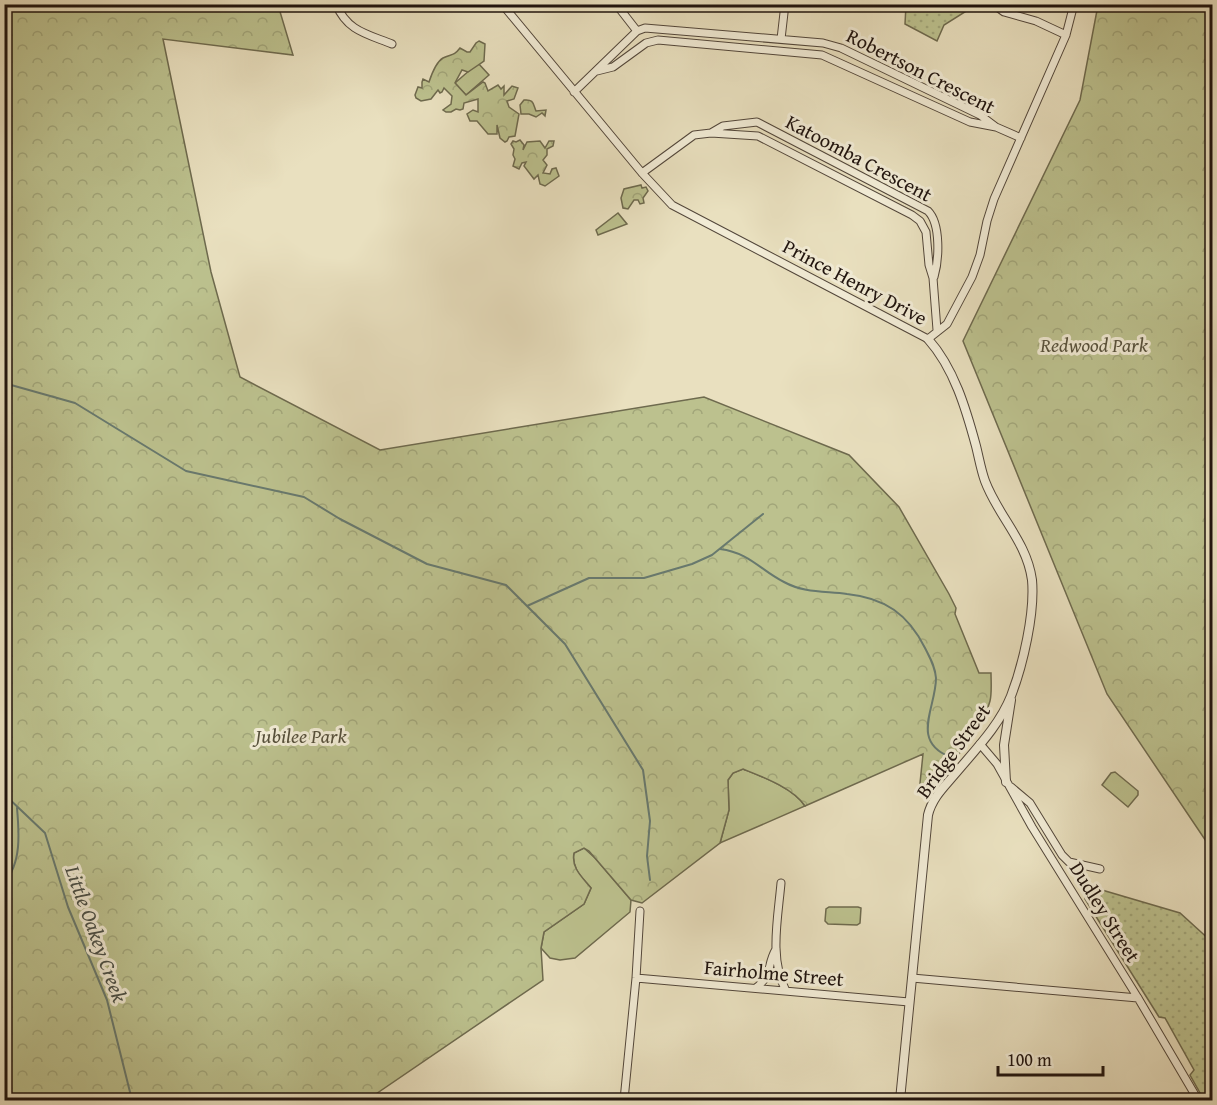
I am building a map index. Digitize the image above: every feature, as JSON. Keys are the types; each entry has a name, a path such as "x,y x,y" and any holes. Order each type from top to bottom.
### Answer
{"street":[{"path":"336,4 341,16 352,27 392,44"},
{"name":"Prince Henry Drive","path":"502,4 642,173 672,205 928,339 947,324 972,277 994,199 1066,35 1074,4"},
{"path":"616,4 637,31"},
{"path":"781,39 785,4"},
{"path":"993,4 1004,12 1036,21 1066,35"},
{"name":"Robertson Crescent","path":"574,92 637,31 645,28 781,39 823,43 841,48 980,115 996,128"},
{"name":"Robertson Crescent","path":"597,71 613,67 646,43 658,40 816,54 970,122 996,128 1021,138"},
{"name":"Katoomba Crescent","path":"711,133 723,126 757,122 927,211 935,221 937,258 933,278 937,330"},
{"name":"Katoomba Crescent","path":"642,173 694,135 711,133 758,136 920,221 926,232 928,265 933,278"},
{"name":"Bridge Street","path":"900,1101 927,815 937,795 980,744 1002,714 1011,697 1023,654 1032,592 1030,568 1024,549 985,482 970,427 944,358 928,339"},
{"path":"1011,697 1004,745 1007,784 1030,803 1062,855 1069,862 1100,869"},
{"name":"Dudley Street","path":"980,744 991,756 1198,1101"},
{"path":"782,883 776,949 779,976 786,990"},
{"path":"624,1101 640,911"},
{"path":"756,988 768,976 772,956 776,949"},
{"name":"Fairholme Street","path":"636,978 909,1002"},
{"path":"912,978 1138,998"}],"green space":[{"name":"Jubilee Park","path":"5,4 278,5 293,55 163,39 211,272 240,377 380,450 704,397 849,455 899,507 956,608 955,614 979,673 991,673 991,698 986,712 963,749 927,794 919,793 923,754 805,806 785,788 743,769 733,773 728,780 729,810 720,843 642,903 631,900 589,851 584,848 574,853 576,868 591,888 584,904 544,932 541,948 543,980 367,1100 5,1100"},
{"path":"906,4 976,5 944,25 937,41 905,24"},
{"name":"Redwood Park","path":"1098,5 1212,5 1212,850 1107,694 963,341 1080,100"},
{"path":"479,41 485,44 484,61 468,72 462,70 455,83 466,95 483,82 488,91 498,85 501,89 504,86 504,95 512,86 518,88 514,99 507,101 509,107 519,114 515,136 509,137 505,142 500,138 497,125 497,134 488,134 477,121 470,121 467,114 473,110 478,112 478,99 464,103 463,109 446,112 443,110 451,104 452,96 444,88 440,93 438,90 431,99 421,101 415,95 418,87 422,88 423,79 429,82 434,68 443,58 454,54 460,48 470,52"},
{"path":"478,63 489,75 466,95 455,83"},
{"path":"524,100 531,101 536,111 546,110 545,116 542,113 536,117 521,114 520,105"},
{"path":"520,140 524,145 523,150 527,142 540,141 545,148 549,141 554,141 553,146 547,149 547,155 543,160 547,165 543,173 550,174 552,169 556,168 559,176 545,186 540,184 538,175 534,179 524,166 526,162 522,163 519,169 513,166 515,159 511,144 513,141"},
{"path":"641,185 648,191 643,198 644,203 640,204 638,200 634,200 628,209 623,208 621,198 624,189"},
{"path":"618,213 627,224 598,235 596,230"},
{"path":"743,769 785,788 805,806 720,843 729,810 728,780 733,773"},
{"path":"1115,772 1138,791 1138,795 1128,807 1102,785 1111,773"},
{"path":"584,848 631,900 630,912 575,958 560,960 550,958 541,948 544,932 584,904 591,888 574,863 574,853"},
{"path":"1085,885 1180,913 1212,942 1212,1100 1204,1100 1190,1075 1194,1070 1165,1018 1159,1017 1085,899"},
{"path":"829,907 861,908 860,923 857,925 828,924 825,921 826,909"}],"waterway":[{"path":"4,383 75,403 186,471 304,497 340,519 427,564 506,585 565,644 643,770 650,821 647,856 650,880"},
{"path":"527,606 589,578 644,578 692,564 712,555 763,514"},
{"path":"720,549 747,558 792,586 873,599 903,617 929,655 936,678 928,723 931,742 938,750 950,757"},
{"name":"Little Oakey Creek","path":"4,794 45,833 68,907 107,1000 132,1100"},
{"path":"4,882 10,875 17,857 19,837 17,808"}]}
